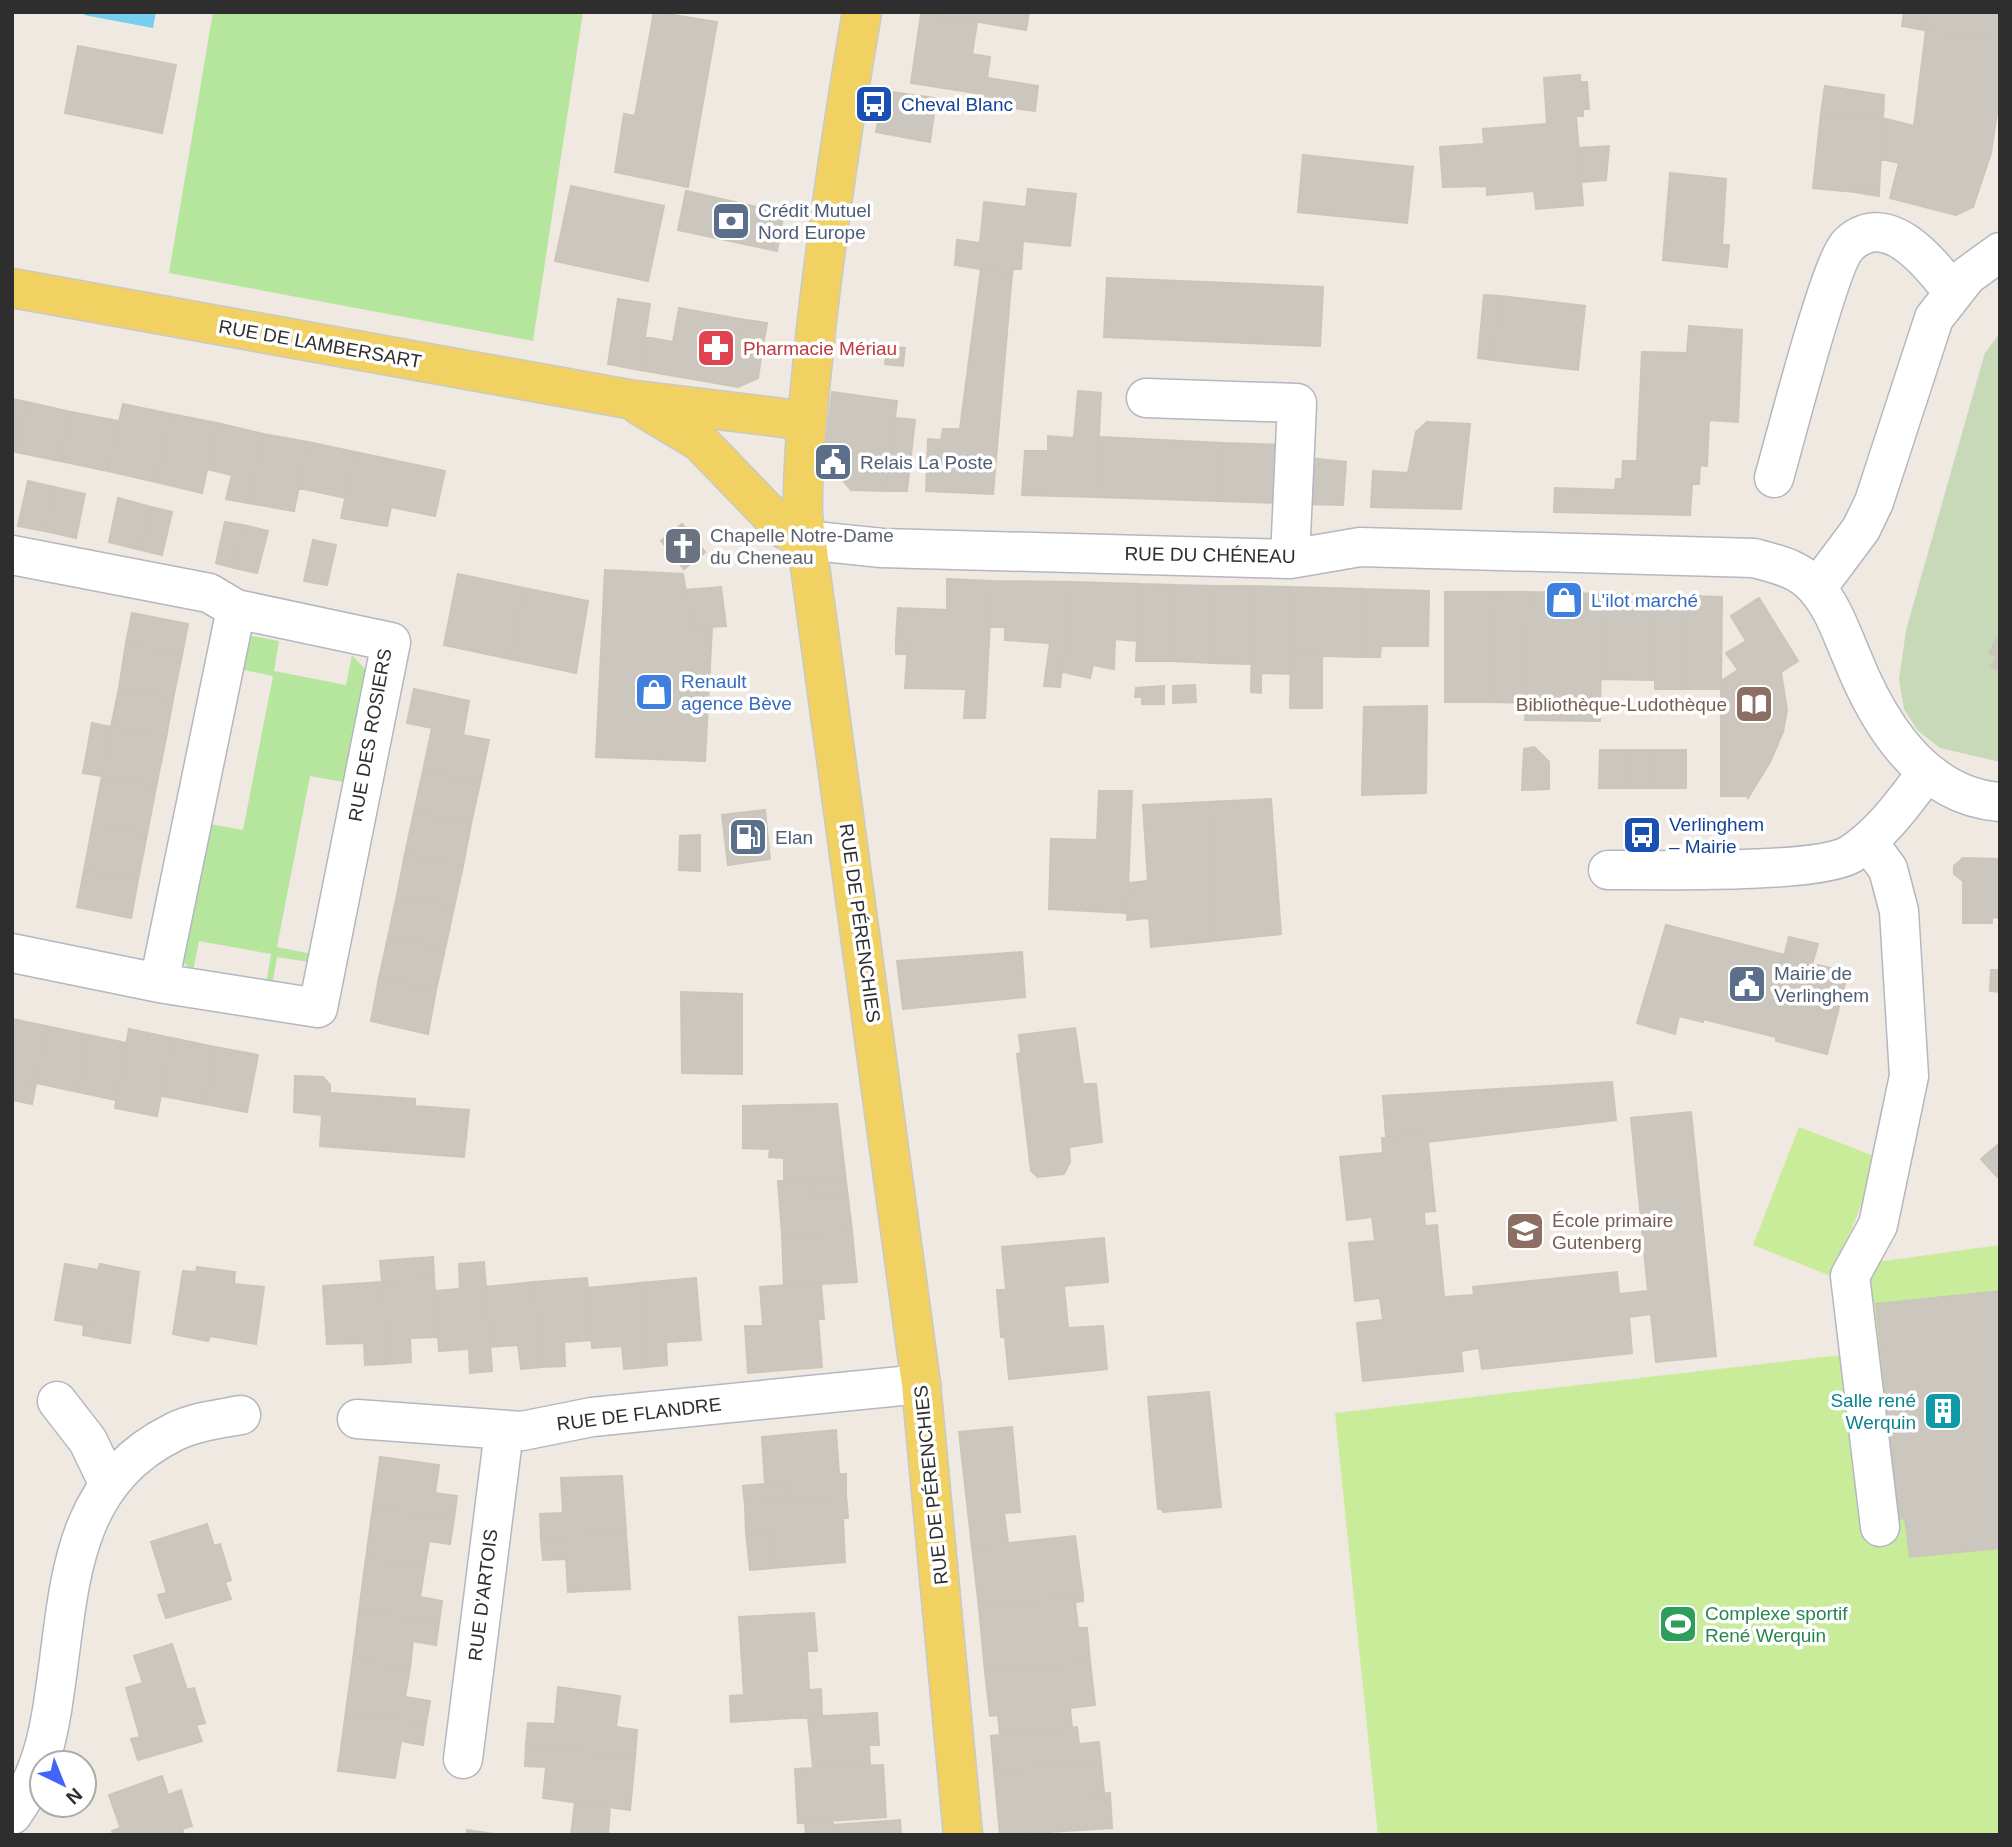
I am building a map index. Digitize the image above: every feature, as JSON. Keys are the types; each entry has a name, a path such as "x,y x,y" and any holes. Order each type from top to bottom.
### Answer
{"main road":[{"name":"RUE DE PÉRENCHIES","path":"862,12 834,180 807,421 803,493 805,540 867,973 921,1384 963,1835"},
{"name":"RUE DE LAMBERSART","path":"12,288 628,399 807,421"},
{"name":"RUE DE LAMBERSART","path":"628,399 667,419 700,442 784,529 805,540"}],"street":[{"path":"1774,478 1831,280 1848,244 1863,235 1882,233 1903,240 1924,256 1952,291"},
{"path":"2000,253 1952,291 1934,318 1874,502 1861,529 1817,588 1841,630 1866,691 1883,722 1903,749 1927,772 1972,797 2000,802"},
{"path":"1146,398 1297,403 1290,559"},
{"name":"RUE DU CHÉNEAU","path":"805,540 882,548 1290,559 1360,547 1754,558 1786,566 1817,588"},
{"name":"RUE DES ROSIERS","path":"12,555 209,593 236,609 391,642 318,1008 159,983"},
{"path":"12,953 159,983 236,609"},
{"path":"1608,870 1788,866 1848,856 1868,842 1927,772"},
{"path":"1868,842 1888,869 1899,911 1909,1076 1878,1225 1850,1276 1880,1527"},
{"name":"RUE DE FLANDRE","path":"357,1419 504,1431 592,1417 921,1384"},
{"path":"57,1401 88,1441 109,1485"},
{"path":"12,1815 30,1789 47,1740 79,1540 109,1485 127,1463 175,1431 241,1415"},
{"name":"RUE D'ARTOIS","path":"463,1759 504,1431"}],"green space":[{"path":"213,12 583,12 533,341 169,273"},
{"path":"2000,333 2000,762 1940,748 1918,731 1904,709 1899,680 1906,630 1980,370 1985,353"},
{"path":"252,636 279,641 274,671 346,685 352,655 366,670 344,782 310,776 277,947 312,954 309,962 277,957 273,980 305,987 266,985 271,954 199,941 193,971 183,962 210,824 243,830 273,676 240,669 244,642"},
{"path":"1799,1127 1879,1158 1833,1277 1753,1245"},
{"name":"Complexe sportif René Werquin","path":"2000,1245 2000,1835 1378,1835 1335,1413 1841,1355 1870,1263"}],"water":[{"path":"84,12 156,12 153,28 84,15"}],"building":[{"path":"654,12 717,22 688,187 615,172 624,114 635,116"},
{"path":"922,12 1029,12 1026,30"},
{"path":"1904,12 1926,12 1924,30 1902,26"},
{"path":"1926,12 2000,12 2000,39 1924,30"},
{"path":"921,14 977,23 972,54 990,57 987,78 1038,86 1035,111 980,104 982,94 911,83"},
{"path":"1926,30 2000,39 2000,93 1991,153 1973,207 1956,215 1890,198 1899,163 1881,159 1883,118 1914,126"},
{"path":"78,46 176,65 162,133 65,113"},
{"path":"1580,75 1580,82 1587,82 1589,109 1583,109 1583,116 1576,116 1583,205 1536,209 1534,191 1487,195 1487,186 1443,187 1440,147 1484,144 1483,129 1547,124 1544,78"},
{"path":"1825,86 1884,95 1883,120 1821,113"},
{"path":"884,91 936,98 930,142 876,132"},
{"path":"1821,113 1883,120 1879,191 1855,188 1854,192 1813,188"},
{"path":"1609,146 1606,180 1581,182 1579,148"},
{"path":"1303,155 1413,167 1407,223 1298,212"},
{"path":"1670,173 1726,179 1722,245 1729,245 1727,267 1663,260"},
{"path":"571,186 664,206 648,281 555,261"},
{"path":"1855,188 1879,191 1879,196 1854,192"},
{"path":"1028,189 1076,194 1070,246 1023,241 1021,269 1013,269 1012,274 955,265 957,240 980,243 984,202 1026,207"},
{"name":"Crédit Mutuel Nord Europe","path":"686,191 784,213 777,251 678,230"},
{"path":"981,269 1012,274 993,494 926,491 928,439 941,440 943,429 960,429"},
{"path":"1107,278 1323,287 1320,346 1104,337"},
{"path":"1484,295 1500,296 1493,360 1478,358"},
{"path":"1500,296 1585,306 1578,370 1493,360"},
{"path":"618,299 650,304 640,370 608,364"},
{"path":"679,308 746,320 742,338 762,351 758,378 738,387 640,370 645,337 673,342"},
{"path":"746,320 767,323 762,351 742,338"},
{"path":"1689,326 1742,330 1738,422 1709,420 1707,466 1700,465 1699,484 1692,484 1690,515 1554,512 1555,488 1615,490 1616,479 1622,479 1623,461 1637,461 1642,352 1687,353"},
{"path":"887,346 905,348 903,366 885,364"},
{"path":"1078,391 1101,393 1096,497 1022,495 1025,451 1048,451 1048,436 1074,438"},
{"path":"832,392 897,401 886,491 851,490 824,459"},
{"path":"12,399 27,402 16,452 12,451"},
{"path":"27,402 71,412 60,461 16,452"},
{"path":"123,404 171,414 156,482 108,471"},
{"path":"71,412 119,421 108,471 60,461"},
{"path":"171,414 217,423 202,493 156,482"},
{"path":"896,418 915,420 907,491 886,491"},
{"path":"1427,422 1470,424 1461,509 1371,507 1373,471 1408,473 1416,432"},
{"path":"217,423 263,434 248,503 226,499 232,475 207,469"},
{"path":"263,434 308,442 294,511 248,503"},
{"path":"1099,437 1223,443 1219,501 1096,497"},
{"path":"308,442 355,452 346,498 299,488"},
{"path":"1223,443 1285,445 1282,503 1219,501"},
{"path":"355,452 445,471 435,516 391,507 387,526 341,518"},
{"path":"1309,458 1346,462 1343,505 1305,504"},
{"path":"28,481 54,487 45,531 18,526"},
{"path":"54,487 85,494 76,538 45,531"},
{"path":"118,498 151,507 141,550 109,542"},
{"path":"151,507 172,512 162,555 141,550"},
{"path":"225,522 243,525 234,568 216,563"},
{"name":"Chapelle Notre-Dame du Cheneau","path":"682,524 705,552 684,569 661,541"},
{"path":"243,525 268,531 257,573 234,568"},
{"path":"313,540 336,545 327,585 304,581"},
{"name":"Renault agence Bève","path":"605,570 683,574 692,628 712,627 705,761 596,757"},
{"path":"458,574 524,588 510,659 444,645"},
{"path":"947,579 992,581 985,718 964,718 966,689 905,688 908,639 896,639 898,608 947,610"},
{"path":"992,581 1073,582 1060,687 1044,686 1050,643 1005,640 1005,627 990,627"},
{"path":"1073,582 1140,584 1137,641 1115,639 1114,669 1093,665 1090,678 1063,672"},
{"path":"1140,584 1176,585 1173,661 1136,661"},
{"path":"1176,585 1215,586 1212,663 1173,661"},
{"path":"1215,586 1253,586 1251,664 1212,663"},
{"path":"1253,586 1291,587 1291,674 1261,673 1261,693 1251,692"},
{"path":"721,587 726,626 692,628 686,590"},
{"path":"1291,587 1363,589 1362,657 1291,655"},
{"path":"524,588 588,601 576,673 510,659"},
{"path":"1363,589 1429,591 1428,646 1381,646 1380,657 1362,657"},
{"path":"1445,592 1496,592 1493,702 1445,702"},
{"path":"1496,592 1529,592 1525,703 1493,702"},
{"path":"1529,592 1602,594 1600,721 1525,720"},
{"path":"1602,594 1655,595 1654,680 1601,679"},
{"path":"1655,595 1687,596 1687,689 1655,689"},
{"path":"1687,596 1722,597 1721,689 1687,689"},
{"name":"Bibliothèque-Ludothèque","path":"1759,598 1798,661 1781,672 1787,710 1783,732 1770,762 1748,798 1721,796 1721,681 1738,670 1726,653 1746,641 1731,616"},
{"path":"132,613 188,624 182,655 126,643"},
{"path":"2000,633 2000,671 1991,667 1997,657 1989,653"},
{"path":"896,639 908,639 907,654 896,654"},
{"path":"126,643 182,655 173,699 119,688"},
{"path":"1291,655 1322,656 1322,708 1290,708"},
{"path":"1195,685 1196,702 1173,703 1173,686"},
{"path":"1164,686 1164,704 1142,704 1142,697 1135,697 1136,688"},
{"path":"119,688 173,699 166,738 111,727"},
{"path":"414,689 469,701 463,735 489,740 480,783 423,771 432,728 407,723"},
{"path":"1427,706 1426,793 1362,795 1364,707"},
{"path":"92,723 111,727 102,776 83,773"},
{"path":"111,727 166,738 156,787 102,776"},
{"path":"1534,747 1549,762 1549,789 1522,790 1524,749"},
{"path":"1600,750 1630,750 1629,788 1599,788"},
{"path":"1630,750 1654,750 1653,788 1629,788"},
{"path":"1654,750 1686,750 1686,788 1653,788"},
{"path":"423,771 480,783 471,824 414,812"},
{"path":"102,776 156,787 147,834 93,823"},
{"path":"1099,791 1132,791 1127,913 1049,909 1051,839 1097,840"},
{"path":"1271,799 1281,934 1213,941 1208,802"},
{"path":"1208,802 1213,941 1151,947 1149,918 1127,920 1129,883 1148,881 1143,805"},
{"path":"765,810 770,859 728,865 722,815"},
{"path":"414,812 471,824 463,866 405,854"},
{"path":"93,823 147,834 138,880 84,870"},
{"path":"700,835 700,871 679,870 680,836"},
{"path":"405,854 463,866 454,907 397,895"},
{"path":"1963,858 2000,859 2000,918 1992,917 1992,923 1963,923 1963,881 1954,874 1954,866"},
{"path":"84,870 138,880 131,918 77,907"},
{"path":"397,895 454,907 445,949 388,937"},
{"name":"Mairie de Verlinghem","path":"1666,925 1785,955 1783,960 1811,968 1813,964 1848,972 1827,1054 1776,1041 1776,1037 1703,1019 1703,1022 1679,1016 1675,1034 1637,1023"},
{"path":"388,937 445,949 436,990 379,978"},
{"path":"1789,937 1818,944 1811,968 1783,960"},
{"path":"1022,952 1025,997 903,1009 897,961"},
{"path":"1991,970 2000,970 2000,992 1990,991"},
{"path":"379,978 436,990 428,1034 371,1021"},
{"path":"681,992 742,994 742,1074 682,1073"},
{"path":"12,1019 46,1026 36,1083 12,1078"},
{"path":"46,1026 88,1035 78,1092 36,1083"},
{"path":"1075,1028 1083,1084 1096,1084 1102,1142 1069,1147 1070,1162 1064,1174 1038,1177 1031,1171 1017,1054 1021,1053 1019,1035"},
{"path":"129,1029 172,1038 157,1116 115,1108"},
{"path":"88,1035 127,1043 116,1100 78,1092"},
{"path":"172,1038 215,1047 205,1104 162,1096"},
{"path":"215,1047 258,1055 247,1112 205,1104"},
{"path":"295,1076 323,1077 330,1085 330,1093 415,1099 415,1106 469,1110 464,1157 320,1146 322,1115 294,1112"},
{"path":"12,1078 36,1083 32,1104 12,1100"},
{"path":"1612,1082 1616,1120 1428,1142 1427,1133 1386,1137 1383,1096"},
{"path":"837,1104 846,1182 784,1182 784,1158 769,1157 770,1149 743,1148 743,1106"},
{"path":"1691,1112 1716,1356 1656,1362 1651,1314 1629,1317 1632,1353 1482,1369 1479,1348 1461,1351 1463,1371 1363,1381 1357,1323 1383,1320 1380,1298 1355,1301 1349,1243 1375,1241 1372,1217 1347,1220 1340,1157 1383,1153 1382,1138 1427,1133 1435,1211 1424,1212 1425,1226 1437,1225 1444,1297 1474,1295 1473,1287 1617,1272 1619,1294 1648,1291 1631,1118"},
{"path":"2000,1143 2000,1180 1981,1159"},
{"path":"778,1181 812,1181 812,1197 848,1197 852,1231 782,1235"},
{"path":"812,1181 846,1182 848,1197 812,1197"},
{"path":"852,1231 857,1282 784,1286 782,1235"},
{"path":"1104,1238 1108,1282 1064,1286 1068,1328 1103,1326 1107,1369 1009,1379 1005,1337 1001,1337 997,1290 1006,1290 1002,1247"},
{"path":"433,1257 434,1278 382,1282 380,1261"},
{"path":"484,1262 492,1371 470,1373 469,1349 439,1351 435,1291 460,1289 459,1264"},
{"path":"65,1264 98,1270 100,1264 139,1272 130,1343 104,1339 106,1329 55,1320"},
{"path":"197,1267 235,1272 234,1284 264,1287 256,1344 210,1336 208,1341 173,1334 183,1271 196,1272"},
{"path":"434,1278 438,1337 410,1338 411,1362 387,1364 382,1282"},
{"path":"587,1278 592,1340 564,1342 565,1366 541,1367 534,1282"},
{"path":"696,1278 701,1340 666,1342 667,1365 647,1367 640,1283"},
{"path":"382,1282 387,1364 365,1365 364,1343 327,1344 323,1286"},
{"path":"534,1282 541,1367 521,1369 518,1345 490,1347 485,1287"},
{"path":"640,1283 647,1367 624,1369 622,1346 592,1348 588,1288"},
{"path":"821,1283 824,1319 818,1319 822,1367 748,1373 745,1326 763,1326 760,1287"},
{"name":"Salle rené Werquin","path":"2000,1291 2000,1548 1910,1557 1905,1518 1899,1519 1876,1304"},
{"path":"84,1325 106,1329 104,1339 83,1335"},
{"path":"1209,1392 1221,1507 1163,1512 1158,1509 1148,1397"},
{"path":"1012,1427 1020,1512 1004,1513 1008,1543 972,1547 959,1432"},
{"path":"836,1430 839,1474 846,1474 846,1495 788,1501 787,1482 765,1484 762,1437"},
{"path":"380,1457 439,1465 435,1493 457,1496 454,1519 373,1507"},
{"path":"622,1476 626,1532 541,1539 540,1514 563,1513 561,1478"},
{"path":"787,1482 788,1501 745,1505 743,1486"},
{"path":"846,1495 848,1518 843,1518 845,1562 773,1568 771,1532 746,1533 745,1505"},
{"path":"373,1507 454,1519 450,1544 429,1541 425,1566 366,1558"},
{"path":"207,1524 214,1546 220,1544 231,1580 225,1582 231,1599 166,1618 158,1595 167,1593 151,1542"},
{"path":"626,1532 630,1589 568,1592 566,1559 543,1560 541,1539"},
{"path":"771,1532 773,1568 750,1570 746,1533"},
{"path":"1075,1536 1083,1595 979,1608 972,1547"},
{"path":"366,1558 425,1566 420,1597 442,1601 439,1622 359,1611"},
{"path":"1083,1595 1083,1601 1075,1602 1078,1628 1087,1628 1090,1662 985,1672 979,1608"},
{"path":"359,1611 439,1622 436,1645 413,1641 410,1668 353,1660"},
{"path":"814,1613 817,1651 807,1651 809,1690 821,1689 822,1716 731,1722 730,1696 744,1695 739,1617"},
{"path":"172,1644 187,1690 194,1688 205,1723 196,1725 202,1741 138,1760 131,1739 140,1737 126,1688 143,1683 134,1656"},
{"path":"353,1660 410,1668 405,1697 430,1701 426,1723 346,1711"},
{"path":"1090,1662 1095,1705 1070,1708 1072,1728 1000,1735 998,1715 990,1716 985,1672"},
{"path":"558,1687 620,1696 616,1727 637,1730 635,1758 526,1744 528,1723 555,1724"},
{"path":"346,1711 426,1723 423,1745 401,1741 395,1778 338,1771"},
{"path":"877,1713 879,1745 869,1745 870,1765 813,1768 808,1717"},
{"path":"1077,1727 1079,1744 1099,1742 1101,1761 994,1771 991,1736"},
{"path":"526,1744 635,1758 630,1810 543,1798 546,1767 525,1766"},
{"path":"1101,1761 1104,1792 1086,1794 1110,1793 1112,1828 1000,1835 994,1771"},
{"path":"883,1765 886,1817 798,1823 795,1769"},
{"path":"162,1776 168,1795 181,1790 192,1826 182,1829 184,1835 123,1835 109,1795"},
{"path":"575,1802 610,1807 608,1835 571,1835"},
{"path":"900,1820 901,1835 806,1835 805,1823 833,1821 833,1825"},
{"path":"120,1828 123,1835 113,1835 112,1831"},
{"path":"467,1830 500,1835 467,1835"}],"place":[{"name":"Cheval Blanc","path":"874,104"},
{"name":"Crédit Mutuel Nord Europe","path":"731,221"},
{"name":"Pharmacie Mériau","path":"716,348"},
{"name":"Relais La Poste","path":"833,462"},
{"name":"Chapelle Notre-Dame du Cheneau","path":"683,546"},
{"name":"L'ilot marché","path":"1564,600"},
{"name":"Renault agence Bève","path":"654,692"},
{"name":"Bibliothèque-Ludothèque","path":"1754,704"},
{"name":"Verlinghem – Mairie","path":"1642,835"},
{"name":"Elan","path":"748,837"},
{"name":"Mairie de Verlinghem","path":"1747,984"},
{"name":"École primaire Gutenberg","path":"1525,1231"},
{"name":"Salle rené Werquin","path":"1943,1411"},
{"name":"Complexe sportif René Werquin","path":"1678,1624"}]}
